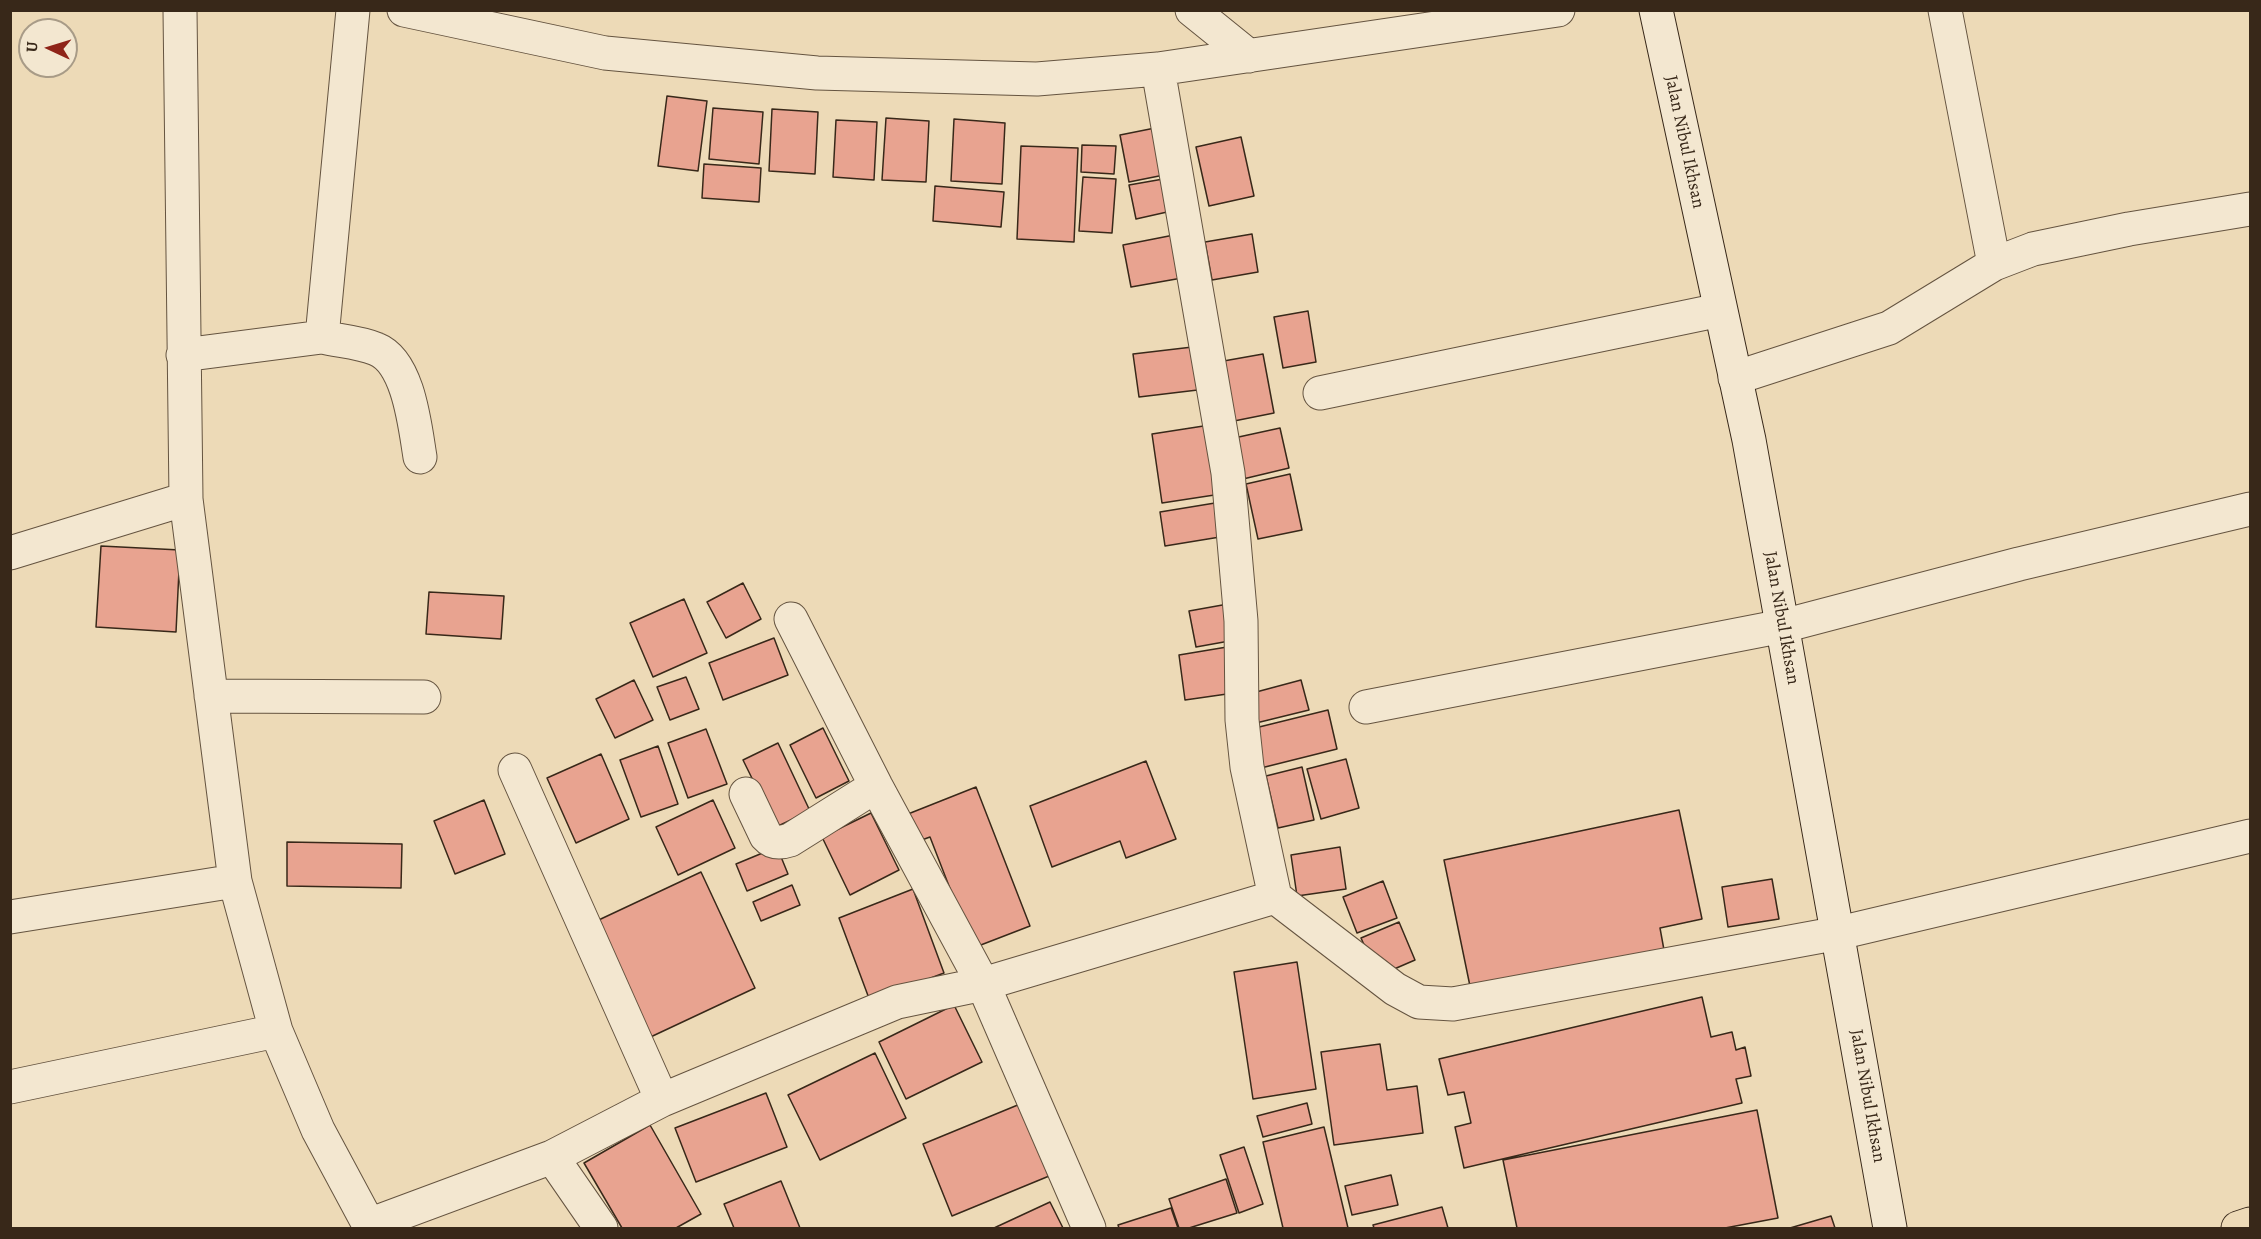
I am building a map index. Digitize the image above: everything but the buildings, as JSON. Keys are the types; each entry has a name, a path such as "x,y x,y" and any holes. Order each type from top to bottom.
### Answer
{"highway":[{"path":"2238,1228 2250,1224"}],"street":[{"path":"180,10 186,499 235,881 276,1031 318,1130 380,1225 552,1157 662,1100 897,1002 983,984 1275,897"},
{"path":"322,337 353,10"},
{"path":"404,10 605,52 817,73 1037,80 1158,69 1558,10"},
{"path":"1192,10 1249,56"},
{"name":"Jalan Nibul Ikhsan","path":"1656,10 1735,378 1783,626 1890,1228"},
{"path":"1945,10 1994,264"},
{"path":"1158,69 1228,473 1241,621 1242,720 1247,767 1275,897 1374,975 1419,1002 1453,1004 1839,933 2250,836"},
{"path":"1735,378 1889,328 1994,264 2033,249 2129,229 2250,209"},
{"path":"1320,393 1720,310"},
{"path":"183,356 322,337 378,349 395,364 411,402 420,457"},
{"path":"10,553 186,499"},
{"path":"1366,707 1783,626 2019,564 2250,508"},
{"path":"791,619 876,786 983,984 1089,1228"},
{"path":"211,696 424,697"},
{"path":"515,770 662,1100"},
{"path":"746,794 766,836 770,840 781,842 790,840 876,786"},
{"path":"10,917 235,881"},
{"path":"10,1087 276,1031"},
{"path":"552,1157 601,1228"}]}
